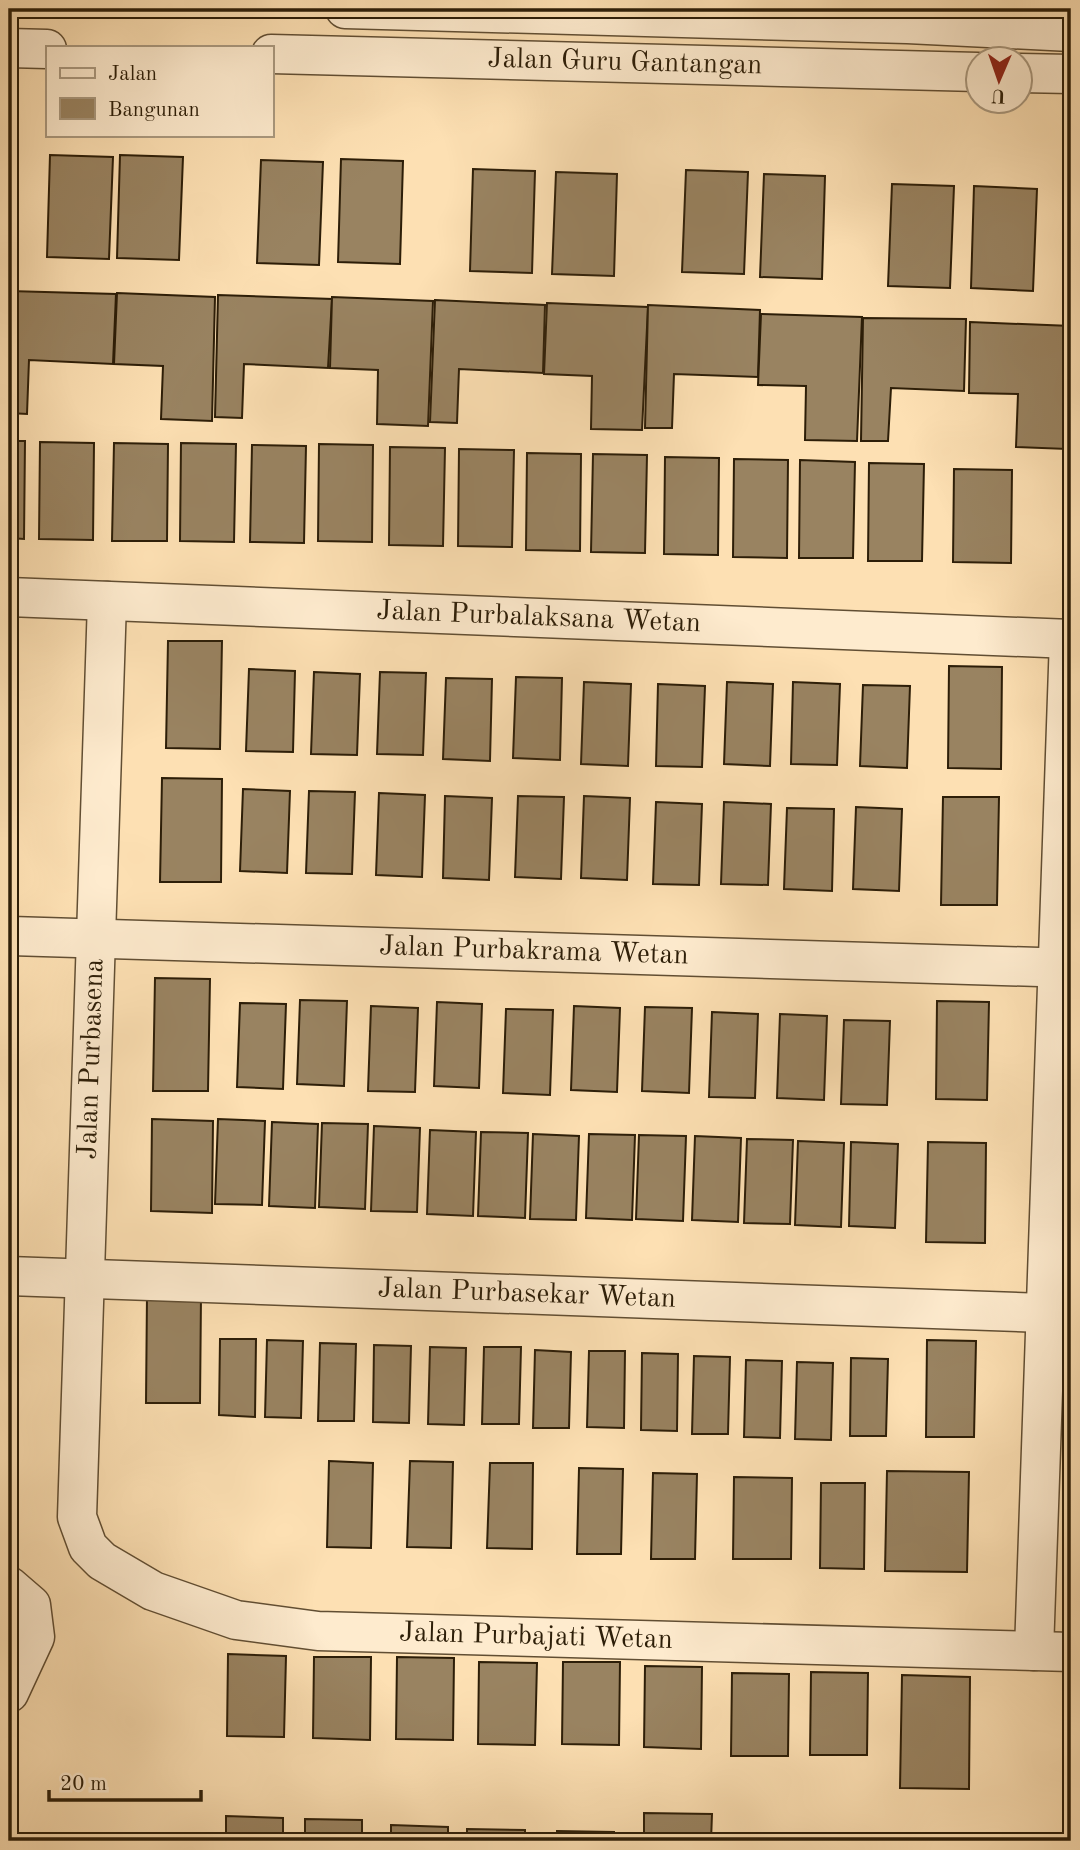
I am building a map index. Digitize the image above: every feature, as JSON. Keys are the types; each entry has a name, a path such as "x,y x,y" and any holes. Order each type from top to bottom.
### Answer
{"street":[{"name":"Jalan Guru Gantangan","path":"345,9 908,16 1071,32"},
{"path":"9,48 46,49"},
{"name":"Jalan Guru Gantangan","path":"273,54 964,72"},
{"path":"1034,73 1071,74"},
{"name":"Jalan Purbalaksana Wetan","path":"9,597 1070,639"},
{"name":"Jalan Purbasena","path":"77,1517 107,601"},
{"path":"1034,1651 1058,1313 1070,639"},
{"name":"Jalan Purbakrama Wetan","path":"10,936 1064,968"},
{"name":"Jalan Purbasekar Wetan","path":"9,1276 1058,1313"},
{"name":"Jalan Purbajati Wetan","path":"77,1517 88,1548 102,1562 153,1591 236,1620 318,1631 1071,1652"},
{"path":"9,1586 31,1605 35,1637 9,1693"}],"building":[{"path":"50,155 113,157 109,259 47,257"},
{"path":"120,155 183,157 179,260 117,258"},
{"path":"341,159 403,161 400,264 338,262"},
{"path":"261,160 323,162 319,265 257,263"},
{"path":"473,169 535,171 532,273 470,271"},
{"path":"686,170 748,172 744,274 682,272"},
{"path":"556,172 617,174 614,276 552,274"},
{"path":"764,174 825,176 822,279 760,277"},
{"path":"892,184 954,186 950,288 888,286"},
{"path":"974,186 1037,189 1033,291 971,288"},
{"path":"9,291 116,294 113,364 29,360 27,414 9,413"},
{"path":"117,293 215,297 212,421 161,419 163,366 114,364"},
{"path":"218,295 332,299 328,368 244,364 242,418 215,417"},
{"path":"332,297 433,301 428,426 377,424 378,370 330,368"},
{"path":"435,300 545,305 543,373 459,369 457,423 430,422"},
{"path":"547,303 648,307 642,430 591,429 592,376 544,374"},
{"path":"648,305 760,310 758,377 674,374 672,428 645,428"},
{"path":"761,314 862,317 857,441 805,440 806,386 758,385"},
{"path":"863,318 966,319 964,391 891,388 888,441 861,441"},
{"path":"970,322 1071,326 1067,449 1016,447 1018,394 969,393"},
{"path":"9,441 25,441 24,539 9,538"},
{"path":"40,442 94,443 93,540 39,539"},
{"path":"114,443 168,444 167,541 112,541"},
{"path":"181,443 236,444 234,542 180,541"},
{"path":"319,444 373,445 372,542 318,541"},
{"path":"252,445 306,446 304,543 250,542"},
{"path":"390,447 445,448 443,546 389,545"},
{"path":"459,449 514,450 512,547 458,546"},
{"path":"527,453 581,454 580,551 526,550"},
{"path":"593,454 647,455 645,553 591,552"},
{"path":"665,457 719,458 718,555 664,554"},
{"path":"734,459 788,460 787,558 733,557"},
{"path":"800,460 855,462 853,558 799,558"},
{"path":"869,463 924,464 922,561 868,561"},
{"path":"954,469 1012,470 1011,563 953,562"},
{"path":"168,641 222,641 220,749 166,748"},
{"path":"949,666 1002,667 1001,769 948,768"},
{"path":"249,669 295,671 293,752 246,751"},
{"path":"314,672 360,674 357,755 311,754"},
{"path":"380,672 426,673 423,755 377,754"},
{"path":"516,677 562,678 560,760 513,758"},
{"path":"446,678 492,679 490,761 443,759"},
{"path":"584,682 631,684 628,766 581,764"},
{"path":"727,682 773,684 770,766 724,764"},
{"path":"793,682 840,684 837,765 791,764"},
{"path":"658,684 705,686 702,767 656,766"},
{"path":"863,685 910,686 907,768 860,766"},
{"path":"162,778 222,779 221,882 160,882"},
{"path":"243,789 290,791 287,873 240,871"},
{"path":"309,791 355,792 352,874 306,873"},
{"path":"379,793 425,795 422,877 376,875"},
{"path":"445,796 492,798 489,880 443,878"},
{"path":"518,796 564,797 561,879 515,877"},
{"path":"584,796 630,798 627,880 581,878"},
{"path":"943,797 999,797 997,905 941,905"},
{"path":"656,802 702,804 699,885 653,884"},
{"path":"724,802 771,804 768,885 721,884"},
{"path":"856,807 902,809 899,891 853,889"},
{"path":"787,808 834,809 832,891 784,889"},
{"path":"155,978 210,979 208,1091 153,1091"},
{"path":"300,1000 347,1001 344,1086 297,1084"},
{"path":"937,1001 989,1002 987,1100 936,1099"},
{"path":"437,1002 482,1004 479,1088 434,1086"},
{"path":"240,1003 286,1004 283,1089 237,1087"},
{"path":"371,1006 418,1008 415,1092 368,1091"},
{"path":"574,1006 620,1008 617,1092 571,1090"},
{"path":"645,1007 692,1008 689,1093 642,1091"},
{"path":"506,1009 553,1010 550,1095 503,1093"},
{"path":"712,1012 758,1014 755,1098 709,1097"},
{"path":"780,1014 827,1016 824,1100 777,1098"},
{"path":"844,1020 890,1021 887,1105 841,1104"},
{"path":"152,1119 213,1121 212,1213 151,1211"},
{"path":"218,1119 265,1121 262,1205 215,1204"},
{"path":"272,1122 318,1124 315,1208 269,1206"},
{"path":"322,1123 368,1124 365,1209 319,1207"},
{"path":"374,1126 420,1128 417,1212 371,1211"},
{"path":"430,1130 476,1132 473,1216 427,1214"},
{"path":"481,1132 528,1133 525,1218 478,1216"},
{"path":"533,1134 579,1136 576,1220 530,1219"},
{"path":"589,1134 635,1135 632,1220 586,1218"},
{"path":"639,1135 686,1136 683,1221 636,1219"},
{"path":"695,1136 741,1138 738,1222 692,1220"},
{"path":"747,1139 793,1140 790,1224 744,1223"},
{"path":"798,1141 844,1143 841,1227 795,1225"},
{"path":"851,1142 898,1144 895,1228 849,1226"},
{"path":"928,1142 986,1143 985,1243 926,1242"},
{"path":"147,1295 201,1295 200,1403 146,1403"},
{"path":"220,1339 256,1339 255,1417 219,1415"},
{"path":"267,1340 303,1341 301,1418 265,1417"},
{"path":"927,1340 976,1341 974,1437 926,1437"},
{"path":"320,1343 356,1344 354,1421 318,1421"},
{"path":"374,1345 411,1346 409,1423 373,1422"},
{"path":"430,1347 466,1348 464,1425 428,1424"},
{"path":"484,1347 521,1347 519,1424 482,1424"},
{"path":"535,1350 571,1352 569,1428 533,1428"},
{"path":"589,1351 625,1351 624,1428 587,1427"},
{"path":"642,1353 678,1354 677,1431 641,1430"},
{"path":"694,1356 730,1357 728,1434 692,1434"},
{"path":"851,1358 888,1359 886,1436 850,1436"},
{"path":"746,1360 782,1361 780,1438 744,1437"},
{"path":"797,1362 833,1363 831,1440 795,1439"},
{"path":"329,1461 373,1463 371,1548 327,1547"},
{"path":"410,1461 453,1462 451,1548 407,1547"},
{"path":"490,1463 533,1463 532,1549 487,1548"},
{"path":"579,1468 623,1469 621,1554 577,1554"},
{"path":"887,1471 969,1472 967,1572 885,1571"},
{"path":"653,1473 697,1474 695,1559 651,1559"},
{"path":"734,1477 792,1478 791,1559 733,1559"},
{"path":"821,1483 865,1483 864,1569 820,1568"},
{"path":"228,1654 286,1656 284,1737 227,1736"},
{"path":"314,1657 371,1657 370,1740 313,1738"},
{"path":"397,1657 454,1658 453,1740 396,1739"},
{"path":"479,1662 537,1663 535,1745 478,1744"},
{"path":"563,1662 620,1662 619,1745 562,1744"},
{"path":"645,1666 702,1667 701,1749 644,1747"},
{"path":"811,1672 868,1673 867,1755 810,1755"},
{"path":"732,1673 789,1674 788,1756 731,1756"},
{"path":"902,1675 970,1677 969,1789 900,1788"},
{"path":"644,1813 712,1814 711,1841 644,1841"},
{"path":"226,1816 283,1818 283,1841 226,1841"},
{"path":"305,1819 362,1820 362,1841 305,1841"},
{"path":"391,1825 448,1827 448,1841 391,1841"},
{"path":"467,1829 525,1830 525,1841 467,1841"},
{"path":"557,1831 614,1832 614,1841 557,1841"}]}
